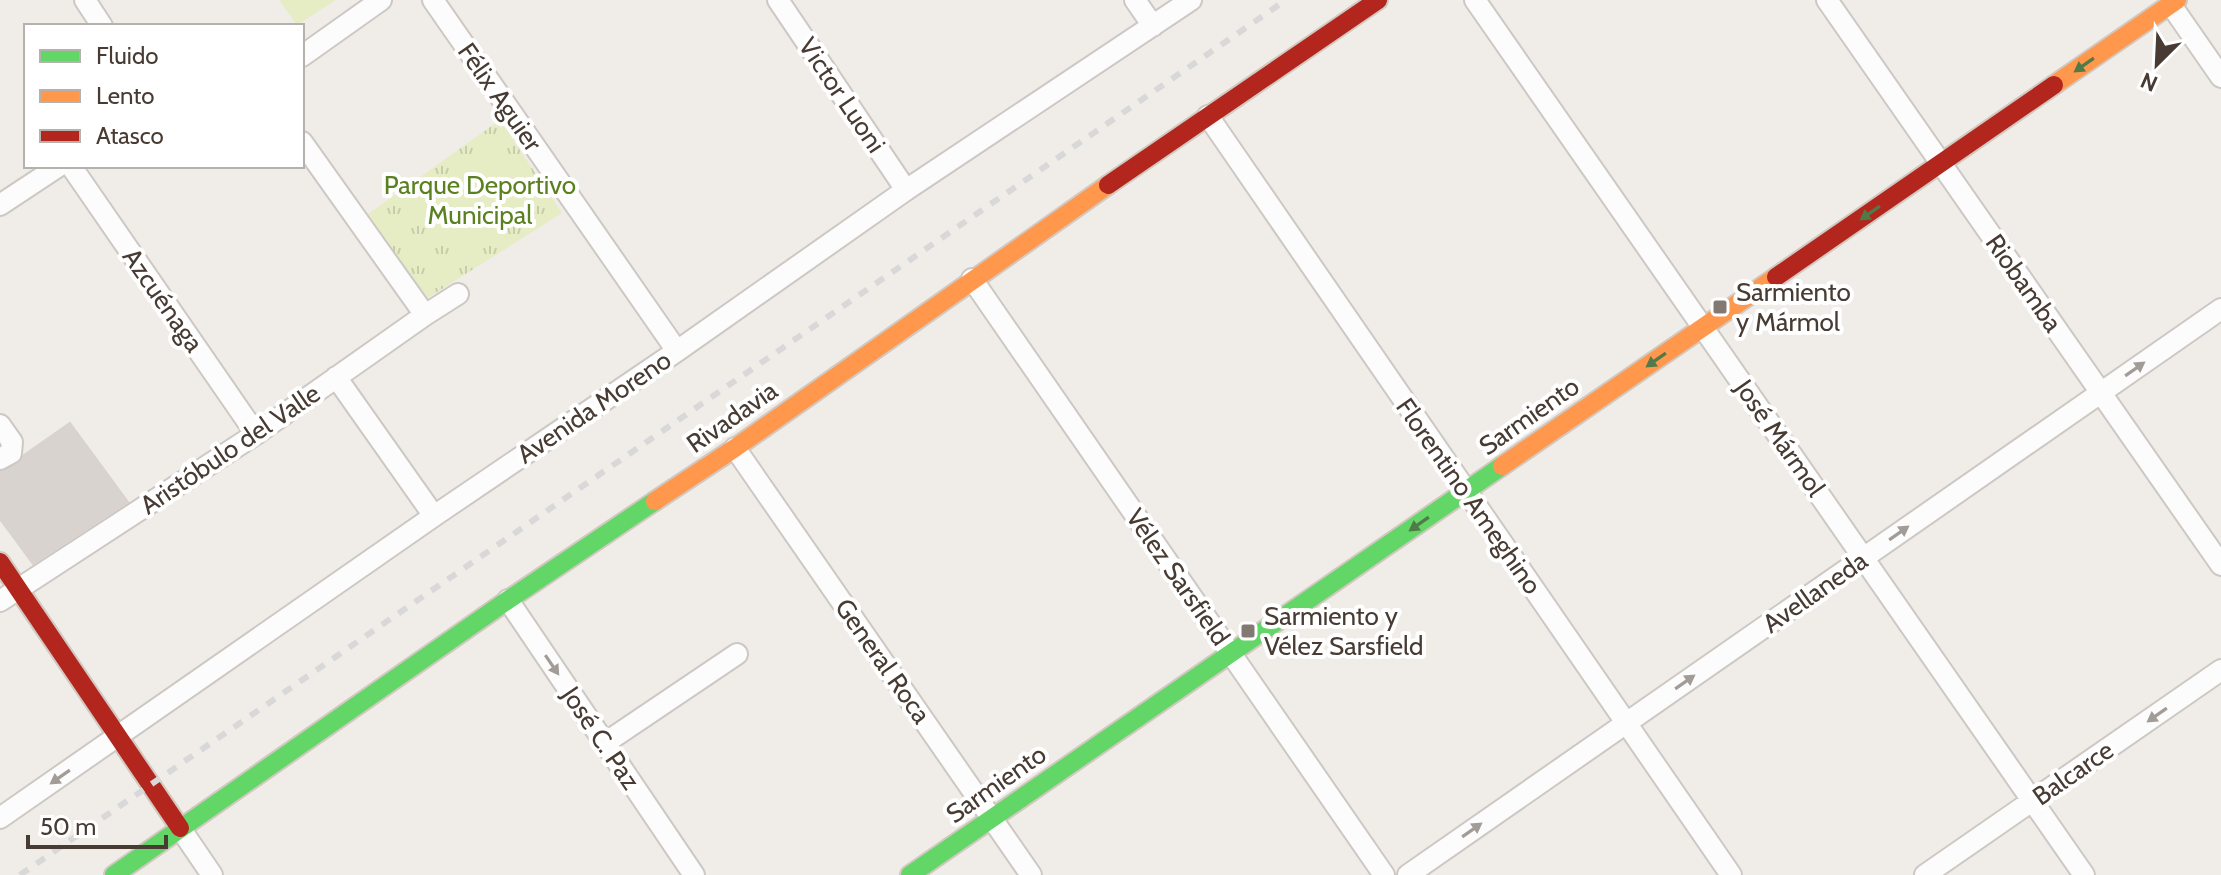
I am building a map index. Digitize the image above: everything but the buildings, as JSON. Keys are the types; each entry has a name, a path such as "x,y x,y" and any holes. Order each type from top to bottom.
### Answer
{"street":[{"path":"85,0 101,24"},
{"path":"304,55 381,0"},
{"name":"Félix Aguier","path":"433,0 677,351"},
{"name":"Victor Luoni","path":"778,0 906,190"},
{"path":"1135,0 1153,26"},
{"name":"Avenida Moreno","path":"0,818 906,190 1191,0"},
{"name":"Rivadavia","path":"114,875 1378,0"},
{"name":"José Mármol","path":"1475,0 2084,875"},
{"name":"Riobamba","path":"1827,0 2221,565"},
{"path":"2172,2 2221,77"},
{"name":"Sarmiento","path":"910,875 2172,2"},
{"name":"Florentino Ameghino","path":"1208,116 1731,875"},
{"path":"304,145 425,315"},
{"path":"0,205 56,168"},
{"name":"Azcuénaga","path":"72,168 256,434"},
{"name":"Vélez Sarsfield","path":"972,279 1384,875"},
{"name":"Aristóbulo del Valle","path":"0,601 256,434 458,294"},
{"name":"Avellaneda","path":"1408,875 2221,309"},
{"path":"336,377 434,516"},
{"path":"0,425 12,442 11,453 0,459"},
{"name":"General Roca","path":"735,448 1031,875"},
{"path":"0,562 212,875"},
{"name":"José C. Paz","path":"508,600 694,875"},
{"path":"605,743 737,654"},
{"name":"Balcarce","path":"1925,875 2221,670"}],"green space":[{"path":"279,0 336,0 299,24"},
{"name":"Parque Deportivo Municipal","path":"500,120 562,213 426,299 368,214"},
{"path":"493,157 525,200 453,252 422,209"}],"railway":[{"path":"20,875 1286,0"}],"traffic: fast":[{"path":"910,875 1502,466"},
{"path":"114,875 655,501"}],"traffic: slow":[{"path":"2054,85 2177,0"},
{"path":"655,501 1108,185"},
{"path":"1502,466 1776,277"}],"traffic: jam":[{"path":"1108,185 1378,0"},
{"path":"1776,277 2054,85"},
{"path":"0,562 180,828"}],"place":[{"name":"Sarmiento y Mármol","path":"1720,307"},
{"name":"Sarmiento y Vélez Sarsfield","path":"1248,631"}]}
